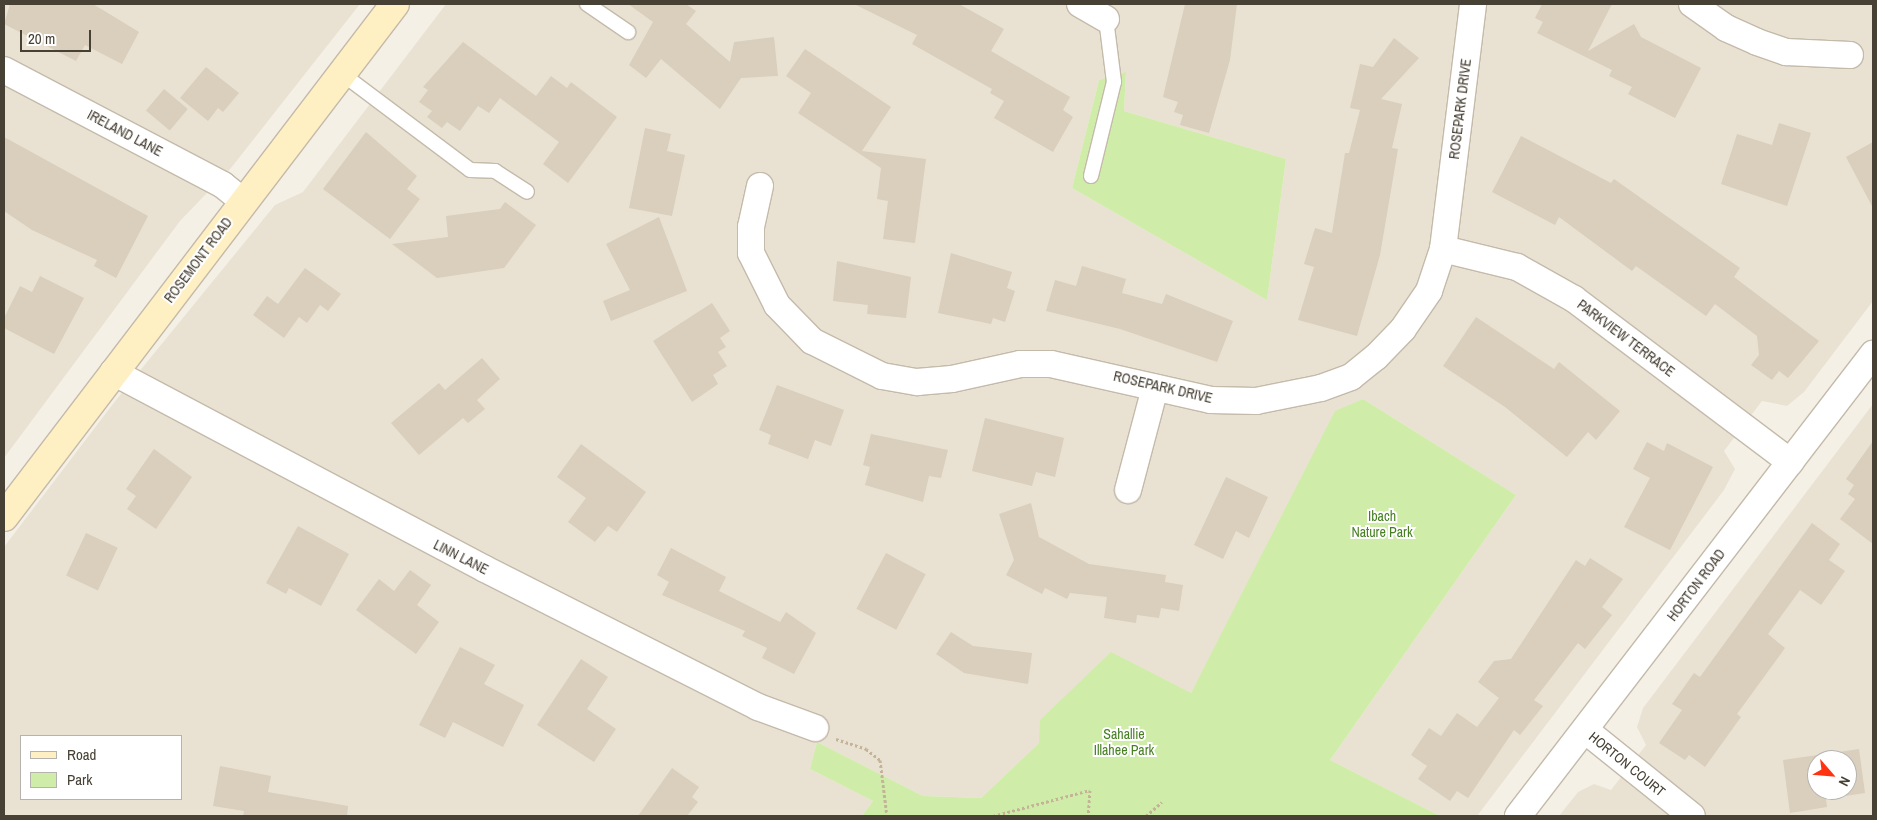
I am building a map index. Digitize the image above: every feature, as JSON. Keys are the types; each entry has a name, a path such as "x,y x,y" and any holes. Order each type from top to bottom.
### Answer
{"main road":[{"name":"ROSEMONT ROAD","path":"4,517 394,4"}],"street":[{"path":"1080,4 1106,19"},
{"name":"ROSEPARK DRIVE","path":"760,186 751,227 755,268 777,305 812,341 852,365 882,376 917,382 1020,364 1051,364 1211,400 1256,401 1350,377 1403,329 1429,291 1443,249 1473,4"},
{"path":"1692,4 1726,28 1786,52 1850,55"},
{"name":"IRELAND LANE","path":"4,70 223,185 243,201"},
{"name":"PARKVIEW TERRACE","path":"1443,249 1517,268 1574,299 1790,462"},
{"name":"HORTON ROAD","path":"1518,816 1873,354"},
{"name":"LINN LANE","path":"113,372 484,569 758,707 815,728"},
{"path":"1128,490 1154,388"},
{"name":"HORTON COURT","path":"1585,730 1692,816"}],"lane":[{"path":"588,4 628,32"},
{"path":"1091,176 1114,82 1106,19"},
{"path":"341,73 470,170 495,171 526,192"}],"path":[{"path":"815,728 874,753 882,770 886,816"},
{"path":"993,816 1090,790 1088,816"},
{"path":"1146,816 1162,802"}],"shaded area":[{"path":"4,4 360,4 231,168 180,221 4,458"},
{"path":"446,4 1873,4 1873,301 1804,392 1787,406 1762,401 1724,451 1735,469 1724,490 1477,816 1440,816 1330,760 1516,495 1363,399 1344,408 1191,693 1039,743 981,798 923,796 817,742 810,769 873,801 862,816 4,816 4,547 116,400 275,205 303,192","holes":["1126,73 1124,111 1286,159 1267,300 1072,188 1099,80"]},
{"path":"1873,404 1873,816 1559,816 1578,792 1594,784 1611,790 1646,745 1637,727 1643,708"}],"green space":[{"path":"1126,72 1124,111 1286,159 1267,300 1072,188 1099,80"},
{"path":"1363,399 1516,495 1330,760 1440,816 862,816 873,801 810,769 817,742 923,796 981,798 1039,743 1040,720 1111,652 1191,693 1335,411"}],"building":[{"path":"10,4 93,4 139,32 122,64 85,45 76,61 4,24"},
{"path":"628,4 686,4 696,11 686,24 730,62 734,42 774,37 778,76 741,78 720,109 661,59 646,78 629,65 653,22"},
{"path":"854,4 959,4 1004,29 991,51 1070,97 1063,110 1073,117 1053,152 994,118 1004,101 990,93 992,89 912,44 917,35"},
{"path":"1185,4 1237,4 1230,60 1209,133 1180,125 1183,115 1174,112 1178,102 1163,97"},
{"path":"1542,4 1612,4 1588,51 1634,24 1641,37 1701,68 1675,118 1628,94 1632,87 1609,76 1612,70 1537,33 1543,22 1535,18"},
{"path":"1394,38 1419,58 1381,99 1402,104 1392,148 1398,149 1380,255 1357,336 1298,320 1314,267 1304,264 1315,228 1332,233 1345,153 1349,153 1360,110 1350,108 1360,64 1373,67"},
{"path":"463,42 536,96 551,76 567,88 571,82 617,117 568,183 543,164 559,142 500,98 489,113 478,106 460,131 447,122 442,128 427,117 432,111 419,102 428,90 423,87"},
{"path":"805,49 891,107 862,151 926,159 915,243 883,239 888,201 877,199 881,168 798,113 811,93 786,76"},
{"path":"206,67 239,93 223,112 218,108 208,121 180,98"},
{"path":"164,89 188,109 170,130 146,110"},
{"path":"1779,123 1811,133 1787,206 1721,184 1737,134 1772,145"},
{"path":"645,128 671,134 667,151 685,155 672,216 629,208"},
{"path":"366,132 417,176 407,189 420,199 390,239 323,189"},
{"path":"1521,136 1611,183 1614,179 1740,268 1734,277 1819,341 1788,378 1779,371 1772,380 1751,365 1759,355 1757,336 1715,304 1706,316 1636,266 1632,271 1559,217 1555,225 1492,192"},
{"path":"4,137 148,216 116,278 94,266 97,260 32,230 4,211"},
{"path":"1873,142 1873,208 1846,157"},
{"path":"505,202 536,225 504,268 437,278 392,244 448,237 446,216 500,209"},
{"path":"659,217 687,291 611,321 603,301 630,290 606,244"},
{"path":"951,253 1012,272 1007,288 1015,291 1005,322 993,318 991,324 938,313"},
{"path":"837,261 911,277 906,318 867,314 868,305 833,301"},
{"path":"1082,266 1126,279 1122,293 1162,304 1166,294 1233,321 1217,362 1120,329 1046,311 1055,280 1076,286"},
{"path":"305,268 341,294 328,311 320,305 307,323 299,317 284,338 253,315 267,296 278,304"},
{"path":"40,276 84,298 54,354 4,328 4,318 20,286 32,292"},
{"path":"712,303 730,331 720,338 726,347 718,352 727,366 713,375 718,384 692,402 653,341"},
{"path":"1476,317 1554,369 1559,362 1620,411 1596,440 1588,432 1567,457 1505,407 1443,366"},
{"path":"482,358 500,379 477,400 485,409 468,423 463,418 419,455 391,423 439,383 445,390"},
{"path":"777,385 844,410 831,446 815,440 808,459 768,444 771,435 759,430"},
{"path":"985,418 1064,438 1055,477 1036,472 1032,486 972,471"},
{"path":"871,434 948,450 941,478 929,476 923,502 865,485 870,467 863,465"},
{"path":"1873,441 1873,544 1840,519 1855,499 1848,494 1854,485 1846,479"},
{"path":"1647,442 1664,451 1667,443 1713,467 1670,550 1624,527 1650,478 1633,469"},
{"path":"581,444 646,492 617,532 608,526 595,542 568,522 586,498 557,477"},
{"path":"154,449 192,477 156,529 127,509 136,496 126,489"},
{"path":"1226,477 1268,497 1249,538 1236,531 1223,559 1194,545"},
{"path":"1031,503 1039,537 1089,564 1166,575 1165,582 1183,585 1179,611 1161,608 1159,618 1137,615 1136,623 1104,618 1107,597 1070,593 1067,599 1045,588 1042,594 1006,575 1014,560 999,514"},
{"path":"1812,523 1840,544 1829,560 1845,571 1821,605 1800,590 1768,634 1785,648 1737,714 1741,717 1705,767 1689,755 1685,760 1659,743 1682,710 1672,704 1694,673 1700,677"},
{"path":"298,526 349,554 321,606 289,588 286,594 266,583"},
{"path":"86,533 118,548 98,590 66,576"},
{"path":"671,548 726,577 719,591 780,622 786,612 816,633 794,674 762,658 767,648 742,636 745,631 662,595 669,582 657,575"},
{"path":"886,553 926,574 896,630 856,609"},
{"path":"1590,558 1623,579 1602,607 1612,615 1585,649 1578,643 1534,700 1543,706 1520,735 1514,730 1468,798 1457,791 1450,801 1418,779 1427,766 1411,755 1429,728 1441,736 1457,713 1477,727 1499,698 1478,682 1494,661 1511,659 1576,560 1585,566"},
{"path":"410,570 431,585 417,605 439,622 416,654 356,610 379,579 394,591"},
{"path":"951,632 973,646 1032,653 1028,684 964,673 936,654"},
{"path":"460,647 495,665 484,684 524,705 503,747 453,722 445,738 419,725"},
{"path":"581,659 608,677 587,709 616,729 594,762 537,725"},
{"path":"1859,749 1865,793 1857,794 1857,750 1852,750"},
{"path":"1807,757 1807,800 1826,800 1827,807 1790,813 1783,760"},
{"path":"220,766 271,776 268,792 348,806 347,816 243,816 244,811 213,806"},
{"path":"672,768 699,787 692,797 698,802 687,816 638,816"}],"park label":[{"name":"Ibach Nature Park","path":"1382,524"},
{"name":"Sahallie Illahee Park","path":"1124,742"}]}
